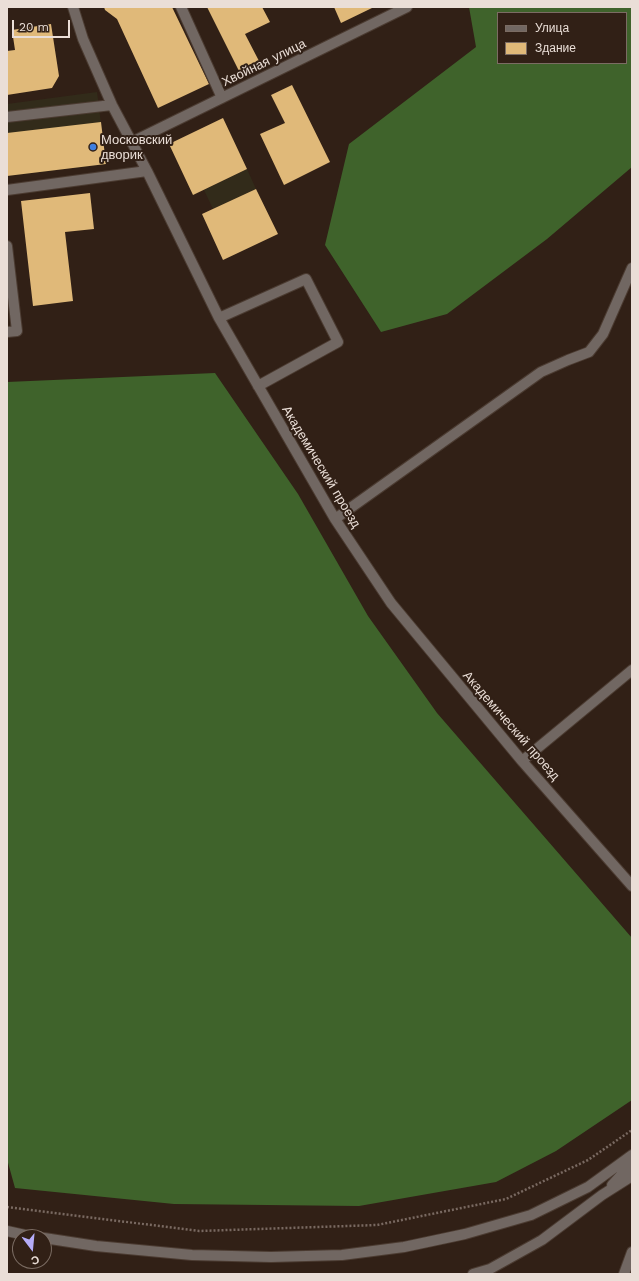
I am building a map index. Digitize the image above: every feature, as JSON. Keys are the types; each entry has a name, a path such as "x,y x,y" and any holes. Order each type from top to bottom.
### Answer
{"street":[{"name":"Академический проезд","path":"73,7 83,39 112,105 147,171 219,318 335,519 391,602 522,761 632,886"},
{"path":"181,7 222,98"},
{"name":"Хвойная улица","path":"132,142 407,7"},
{"path":"7,117 112,105"},
{"path":"7,190 147,171"},
{"path":"7,246 17,331 7,332"},
{"path":"335,519 541,372 588,352 603,334 632,268"},
{"path":"219,318 306,280 338,342 258,386"},
{"path":"522,761 632,670"},
{"path":"52,1239 96,1246 192,1254 271,1257 342,1255 404,1247 465,1234 531,1215 588,1187 632,1155"},
{"path":"602,1195 632,1163"},
{"path":"474,1274 490,1268 542,1240 602,1195 632,1176"},
{"path":"624,1274 632,1252"}],"path":[{"path":"7,1207 199,1231 377,1226 506,1199 588,1160 632,1130"}],"shaded area":[{"path":"97,92 106,164 7,176 7,104"},
{"path":"247,169 256,189 213,209 204,190"}],"green space":[{"path":"469,7 632,7 632,167 547,239 447,314 381,332 325,245 349,144 476,47"},
{"path":"215,373 298,494 368,616 437,713 632,938 632,1100 556,1151 496,1182 359,1206 174,1204 15,1188 7,1159 7,382"}],"building":[{"path":"104,7 172,7 209,84 158,108 117,19 105,10"},
{"path":"207,7 262,7 270,22 245,34 259,61 239,71"},
{"path":"334,7 372,7 372,8 341,23"},
{"path":"51,24 59,76 52,88 7,95 7,51 15,50 12,30"},
{"path":"292,85 330,162 284,185 260,134 285,123 271,95"},
{"path":"223,118 247,169 193,195 169,144"},
{"path":"101,122 106,164 7,176 7,133"},
{"path":"256,189 278,234 223,260 202,214"},
{"path":"90,193 94,229 65,232 73,301 33,306 21,201"}],"place":[{"name":"Московский дворик","path":"93,147"}]}
